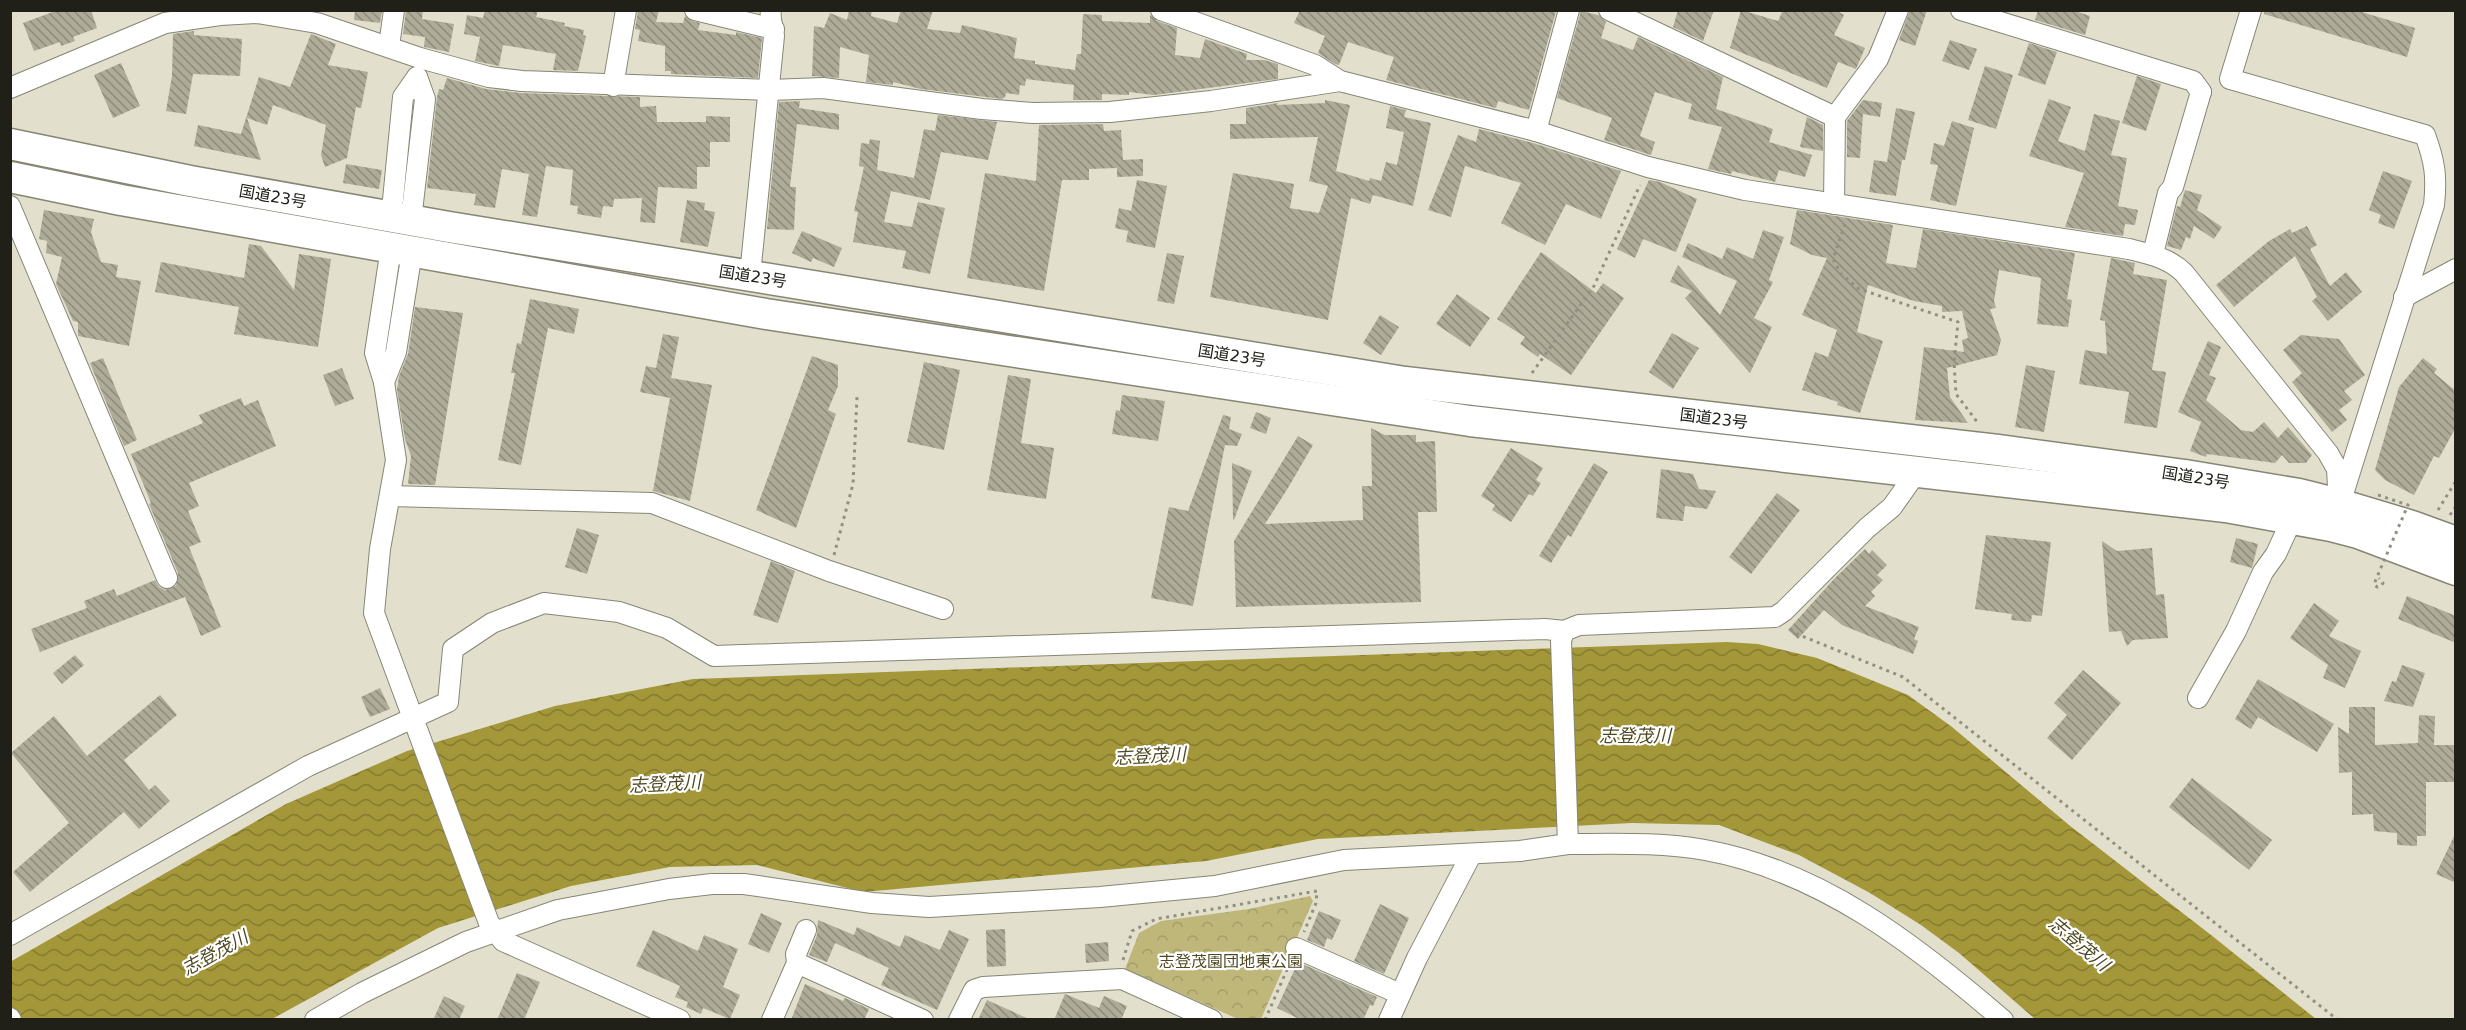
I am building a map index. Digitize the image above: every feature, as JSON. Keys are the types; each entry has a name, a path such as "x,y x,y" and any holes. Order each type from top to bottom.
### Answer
{"highway":[{"name":"国道23号","path":"10,144 190,181 402,211 750,275 1382,379 1998,450 2185,475 2299,494 2335,515 2456,570"},
{"name":"国道23号","path":"10,177 401,257 1470,421 2185,502 2292,519 2335,515 2452,529"}],"street":[{"path":"389,46 394,10"},
{"path":"613,86 626,10"},
{"path":"695,10 772,20 770,90 750,275"},
{"path":"1161,10 1315,65 1340,81 1536,131 1648,167 1745,190 2152,254 2170,262 2184,273 2328,453 2337,469 2335,515"},
{"path":"1536,131 1569,10"},
{"path":"1609,10 1835,117"},
{"path":"1842,205 1835,117 1878,59 1898,10"},
{"path":"1961,10 2193,81 2201,92"},
{"path":"2201,92 2217,88 2230,79 2251,10"},
{"path":"10,88 165,23 215,13 317,17 389,46 419,67 511,80 613,86 770,90 824,88 982,109 1033,113 1110,112 1211,101 1340,81"},
{"path":"402,211 393,200 403,97 419,67"},
{"path":"2230,79 2425,135 2434,158 2437,180 2434,205 2335,515"},
{"path":"2152,254 2168,193 2173,187 2201,92"},
{"path":"10,206 167,578"},
{"path":"401,257 396,352 384,381 396,460 380,549 374,613 493,927 502,941 680,1020"},
{"path":"2404,297 2456,269"},
{"path":"1562,636 1580,625 1775,617 1784,611 1867,528 1892,507 1916,473"},
{"path":"390,496 652,503 829,571 943,609"},
{"path":"2198,698 2236,632 2263,572 2276,554 2292,519"},
{"path":"10,936 308,766 448,702 453,649 492,623 544,603 618,612 667,628 714,656 1545,629 1562,636"},
{"path":"1562,636 1568,840"},
{"path":"315,1020 362,993 493,927 603,900 712,884 744,884 852,901 929,907 1100,897 1215,885 1344,860 1520,851 1568,840 1702,849 1748,859 1841,899 1872,918 1917,949 2003,1020"},
{"path":"1389,1020 1471,855"},
{"path":"772,1020 797,963 796,954 806,930"},
{"path":"1296,948 1400,994"},
{"path":"797,963 923,1020"},
{"path":"959,1020 974,990 983,987 1122,979 1212,1020"}],"path":[{"path":"1518,395 1594,286 1648,167"},
{"path":"1842,205 1833,259 1841,274 1859,289 1958,322 1954,362 1956,394 1984,432"},
{"path":"829,571 853,484 857,397"},
{"path":"2435,514 2456,481"},
{"path":"2378,495 2408,505 2374,584 2377,587 2383,583 2379,578"},
{"path":"2452,529 2456,506"},
{"path":"1775,617 1797,634 1903,677 2338,1020"},
{"path":"1122,979 1120,969 1132,931 1148,923 1317,891 1316,903 1265,1020"}],"green space":[{"name":"志登茂園団地東公園","path":"1310,896 1313,901 1261,1019 1238,1019 1125,969 1139,933 1161,921 1249,909"}],"water":[{"name":"志登茂川","path":"1727,642 1758,644 1817,658 1908,695 1952,727 2069,825 2316,1019 2035,1019 1959,953 1921,925 1870,893 1799,855 1719,825 1632,823 1318,839 1206,861 863,892 757,865 670,867 571,886 438,928 272,1019 11,1019 10,962 286,804 407,751 555,706 693,679"}],"building":[{"path":"58,10 91,10 97,28 73,37 75,41 61,46 60,42 34,51 23,23"},
{"path":"355,10 382,10 380,23 354,20"},
{"path":"406,10 423,10 422,19 454,24 449,52 424,47 425,37 403,34"},
{"path":"485,10 538,10 536,17 584,30 583,35 586,36 578,71 553,70 556,54 503,45 499,66 475,61 480,37 464,34 467,15 483,18"},
{"path":"638,10 659,10 656,22 683,23 685,16 700,23 698,30 736,35 736,32 762,38 758,78 671,74 671,71 665,71 665,46 638,41 640,30 635,29"},
{"path":"849,10 872,10 871,16 897,23 901,10 933,10 927,29 960,33 962,25 1017,38 1014,58 1035,61 1035,64 1075,70 1077,54 1081,54 1083,14 1102,15 1102,21 1150,23 1150,15 1157,21 1177,28 1175,55 1200,58 1205,39 1247,54 1246,60 1264,60 1278,64 1278,79 1154,95 1129,92 1129,95 1102,94 1102,100 1073,100 1074,85 1026,79 1025,86 1020,85 1019,95 1006,93 1002,99 921,89 893,82 893,85 866,82 869,55 840,47 839,78 812,76 814,26 824,28 830,13 847,20"},
{"path":"1300,10 1556,11 1529,110 1498,101 1496,108 1386,80 1394,57 1348,42 1339,65 1335,64 1318,53 1325,36 1294,23"},
{"path":"1678,10 1714,10 1703,41 1673,27"},
{"path":"1741,10 1778,21 1783,10 1835,10 1844,15 1834,35 1865,48 1856,69 1838,62 1827,88 1730,48"},
{"path":"1910,10 1927,10 1915,46 1899,40"},
{"path":"2038,10 2072,10 2090,16 2085,35 2035,20"},
{"path":"2264,10 2355,10 2415,28 2407,57 2264,14"},
{"path":"1581,11 1598,15 1606,22 1601,38 1633,50 1638,37 1723,77 1716,109 1773,129 1769,142 1812,155 1805,177 1779,170 1775,182 1732,171 1731,174 1708,169 1722,127 1688,119 1692,104 1655,92 1640,136 1655,142 1651,155 1604,140 1612,118 1557,98"},
{"path":"194,31 194,35 242,39 240,76 193,74 186,114 166,111 172,76 173,34"},
{"path":"311,34 336,44 328,65 368,72 361,108 356,107 347,158 325,167 321,155 326,125 273,105 267,125 247,118 261,160 194,146 198,125 241,134 259,77 290,87"},
{"path":"1950,40 1977,49 1969,70 1942,61"},
{"path":"2029,43 2057,52 2045,85 2018,75"},
{"path":"121,63 140,106 113,118 94,75"},
{"path":"1985,66 2013,75 1996,129 1968,120"},
{"path":"2137,76 2161,84 2146,131 2122,123"},
{"path":"447,78 486,89 521,93 640,97 640,107 656,106 657,122 706,122 706,116 730,117 730,142 710,142 710,167 697,167 697,189 658,187 655,223 640,222 642,198 614,199 613,207 603,206 601,218 577,214 578,206 570,205 573,170 546,166 537,217 522,215 529,174 502,169 495,208 474,205 476,194 427,188 437,97 439,89 443,90"},
{"path":"2049,99 2071,107 2058,141 2085,151 2094,114 2120,121 2111,155 2127,158 2118,206 2138,210 2135,225 2125,224 2123,236 2065,227 2084,173 2029,156"},
{"path":"1325,100 1350,105 1336,171 1369,181 1370,178 1381,181 1386,162 1397,165 1404,132 1386,128 1390,106 1406,110 1404,117 1431,123 1413,206 1373,195 1370,204 1351,198 1328,320 1210,297 1233,173 1294,184 1290,208 1319,213 1328,186 1309,181 1318,137 1230,139 1230,124 1246,124 1246,108 1278,103 1277,105 1325,103"},
{"path":"1863,100 1882,103 1880,117 1863,114 1860,158 1847,157 1847,121"},
{"path":"800,101 799,108 839,114 839,130 797,124 790,187 796,187 794,230 767,229 779,102"},
{"path":"1896,108 1915,112 1905,160 1902,160 1896,196 1869,192 1874,160 1887,162"},
{"path":"938,115 997,122 988,160 941,152 930,200 891,191 884,222 912,227 918,202 945,208 930,274 902,268 906,251 853,242 858,212 854,211 864,167 859,166 861,143 869,144 870,139 880,141 877,170 914,178 924,129 935,131"},
{"path":"1807,117 1823,125 1823,151 1800,147"},
{"path":"1952,121 1974,128 1956,206 1930,200 1938,165 1930,164 1934,143 1944,146"},
{"path":"1103,124 1104,131 1121,130 1123,160 1143,159 1143,176 1117,177 1117,168 1089,169 1089,180 1062,180 1044,291 967,278 985,173 1036,181 1039,125"},
{"path":"1479,129 1533,143 1621,171 1601,219 1566,204 1545,245 1501,223 1521,183 1465,166 1451,217 1428,210 1458,135 1476,142"},
{"path":"346,164 382,170 379,189 343,183"},
{"path":"2383,171 2412,181 2394,229 2378,223 2381,215 2369,210"},
{"path":"1137,180 1167,186 1155,248 1126,242 1128,231 1115,228 1119,208 1131,211"},
{"path":"1649,180 1660,182 1697,199 1676,252 1643,239 1635,258 1617,249"},
{"path":"2185,190 2202,195 2197,210 2222,227 2214,239 2194,226 2190,239 2186,237 2181,250 2167,246 2177,206 2180,207"},
{"path":"687,200 705,203 704,210 715,212 708,247 680,242"},
{"path":"44,210 94,219 91,232 101,262 118,265 116,277 141,281 129,346 78,336 78,322 73,321 56,284 62,257 46,253 47,241 39,239"},
{"path":"1797,210 1893,225 1886,263 1916,268 1923,229 2075,253 2067,299 2072,300 2068,327 2037,324 2041,278 1999,270 1994,301 1996,308 1990,309 2001,340 1997,355 1947,368 1950,397 1968,423 1915,420 1924,347 1964,352 1962,340 1968,338 1962,311 1942,312 1942,306 1914,301 1868,285 1857,332 1883,341 1860,413 1837,405 1838,402 1802,390 1815,352 1828,357 1837,330 1802,315 1827,258 1812,255 1790,244"},
{"path":"2307,226 2317,245 2310,249 2330,286 2346,272 2362,292 2328,321 2312,301 2317,297 2295,256 2234,307 2216,285 2269,241 2290,229 2292,233"},
{"path":"1763,230 1784,237 1769,280 1773,282 1754,318 1772,327 1750,373 1685,298 1692,291 1670,282 1678,265 1720,315 1737,281 1682,257 1688,243 1722,259 1727,247 1753,259"},
{"path":"802,231 842,248 834,267 813,258 811,262 792,253"},
{"path":"249,244 261,246 294,290 299,254 331,259 318,347 234,334 239,307 155,292 161,262 244,278"},
{"path":"1541,252 1596,293 1603,283 1624,298 1571,375 1540,354 1538,357 1520,344 1525,337 1497,319"},
{"path":"1167,253 1184,256 1174,304 1157,301"},
{"path":"2111,258 2135,263 2133,274 2167,280 2152,370 2166,372 2157,428 2124,423 2129,392 2079,384 2085,350 2107,354 2105,321 2100,320"},
{"path":"1457,294 1490,318 1470,347 1436,324"},
{"path":"530,299 579,309 574,334 548,328 521,465 498,460 515,373 511,373 517,343 521,344"},
{"path":"415,307 463,313 435,485 408,484 411,456 405,439 397,390 399,376 408,354"},
{"path":"1380,315 1399,327 1381,355 1363,343"},
{"path":"1672,333 1699,348 1673,389 1649,372"},
{"path":"663,334 679,337 671,378 712,385 690,501 653,491 670,398 640,392 646,366 656,368"},
{"path":"2301,335 2339,339 2365,375 2344,391 2352,400 2339,410 2347,420 2332,432 2292,382 2302,373 2283,350"},
{"path":"2208,341 2221,347 2209,375 2216,378 2206,400 2241,430 2253,432 2264,422 2278,438 2288,427 2312,455 2306,463 2289,463 2282,455 2275,463 2207,454 2206,457 2190,451 2201,422 2178,412"},
{"path":"812,356 838,365 838,386 828,410 836,414 796,528 756,510"},
{"path":"103,358 137,440 124,446 90,363"},
{"path":"2423,358 2437,369 2434,373 2456,391 2456,427 2439,458 2434,456 2414,495 2385,480 2375,470 2399,387"},
{"path":"924,362 960,370 944,450 907,442"},
{"path":"2026,365 2055,371 2044,432 2015,427"},
{"path":"342,368 354,399 335,406 323,375"},
{"path":"1008,375 1031,379 1021,443 1054,448 1046,499 987,490"},
{"path":"1122,395 1165,401 1158,441 1112,434 1116,410 1120,411"},
{"path":"241,398 244,406 258,400 276,446 189,483 199,506 188,511 201,542 189,547 221,627 201,636 185,597 40,652 31,629 87,608 84,601 114,589 117,596 155,580 159,587 165,590 176,586 178,573 131,454 203,423 199,415"},
{"path":"1256,412 1271,418 1266,434 1250,428"},
{"path":"1223,415 1231,417 1229,429 1242,434 1237,446 1225,445 1193,606 1151,598 1169,507 1188,511"},
{"path":"1371,428 1385,435 1416,435 1416,442 1435,441 1437,512 1418,512 1421,602 1236,607 1234,541 1298,436 1313,445 1265,524 1363,520 1362,486 1372,486"},
{"path":"1511,448 1543,468 1536,480 1541,483 1533,496 1529,494 1511,522 1492,510 1495,505 1481,496"},
{"path":"1232,463 1252,471 1234,520 1233,519"},
{"path":"1594,463 1608,472 1571,537 1568,535 1551,563 1539,556"},
{"path":"1661,469 1693,474 1699,489 1716,491 1707,509 1685,506 1683,521 1656,518"},
{"path":"1777,493 1800,510 1751,574 1729,557"},
{"path":"577,528 599,535 587,574 565,567"},
{"path":"1986,535 2051,542 2042,616 2032,615 2031,622 2011,620 2012,614 1975,609"},
{"path":"2236,538 2258,544 2252,568 2230,562"},
{"path":"2102,541 2117,551 2152,548 2156,595 2164,594 2168,638 2133,640 2127,646 2121,631 2109,632"},
{"path":"1865,549 1869,554 1872,550 1887,565 1877,575 1883,580 1871,592 1875,596 1865,606 1919,627 1914,639 1918,641 1913,654 1842,625 1824,610 1798,639 1788,630"},
{"path":"771,561 795,571 778,623 753,615"},
{"path":"2407,596 2456,616 2456,643 2398,619"},
{"path":"2314,603 2339,621 2329,636 2361,651 2345,688 2323,678 2328,665 2290,638"},
{"path":"75,655 84,665 62,684 53,673"},
{"path":"2402,665 2425,673 2413,707 2384,701 2392,681 2396,682"},
{"path":"2083,670 2121,703 2072,760 2047,738 2067,715 2054,703"},
{"path":"2258,679 2334,724 2317,752 2258,717 2251,729 2235,719"},
{"path":"380,688 390,709 370,717 361,697"},
{"path":"160,695 177,715 124,760 149,790 155,785 170,801 139,829 124,812 30,892 13,872 69,823 11,753 54,716 87,756"},
{"path":"2349,707 2375,707 2375,745 2418,743 2419,715 2435,716 2434,745 2454,745 2454,782 2426,782 2426,836 2417,836 2417,846 2397,845 2397,833 2374,831 2373,814 2352,815 2352,772 2339,773 2338,727 2349,734"},
{"path":"2192,778 2272,840 2249,870 2169,807"},
{"path":"2456,832 2456,883 2436,874"},
{"path":"1380,904 1409,918 1384,974 1354,961"},
{"path":"1319,911 1341,920 1332,940 1327,938 1324,947 1307,940"},
{"path":"761,913 782,923 769,953 748,944"},
{"path":"818,920 854,935 857,927 900,947 905,935 940,950 949,930 969,939 937,1010 881,985 889,968 835,943 827,962 809,955 817,935"},
{"path":"1005,929 1006,966 987,967 986,930"},
{"path":"653,930 698,951 704,935 738,949 723,987 740,995 730,1019 703,1008 701,1014 686,1007 688,1002 675,997 680,986 636,966"},
{"path":"1108,942 1109,961 1086,963 1085,944"},
{"path":"1298,962 1377,997 1373,1006 1370,1005 1363,1020 1301,1020 1277,1008"},
{"path":"517,973 540,982 524,1020 497,1020"},
{"path":"805,984 843,1001 845,998 869,1009 864,1020 791,1020"},
{"path":"1065,994 1099,1008 1104,996 1127,1006 1122,1018 1126,1020 1054,1020"},
{"path":"444,996 465,1006 459,1020 433,1020"},
{"path":"987,1000 1031,1020 978,1020"}],"tunnel":[{"path":"399,270 404,207"}]}
